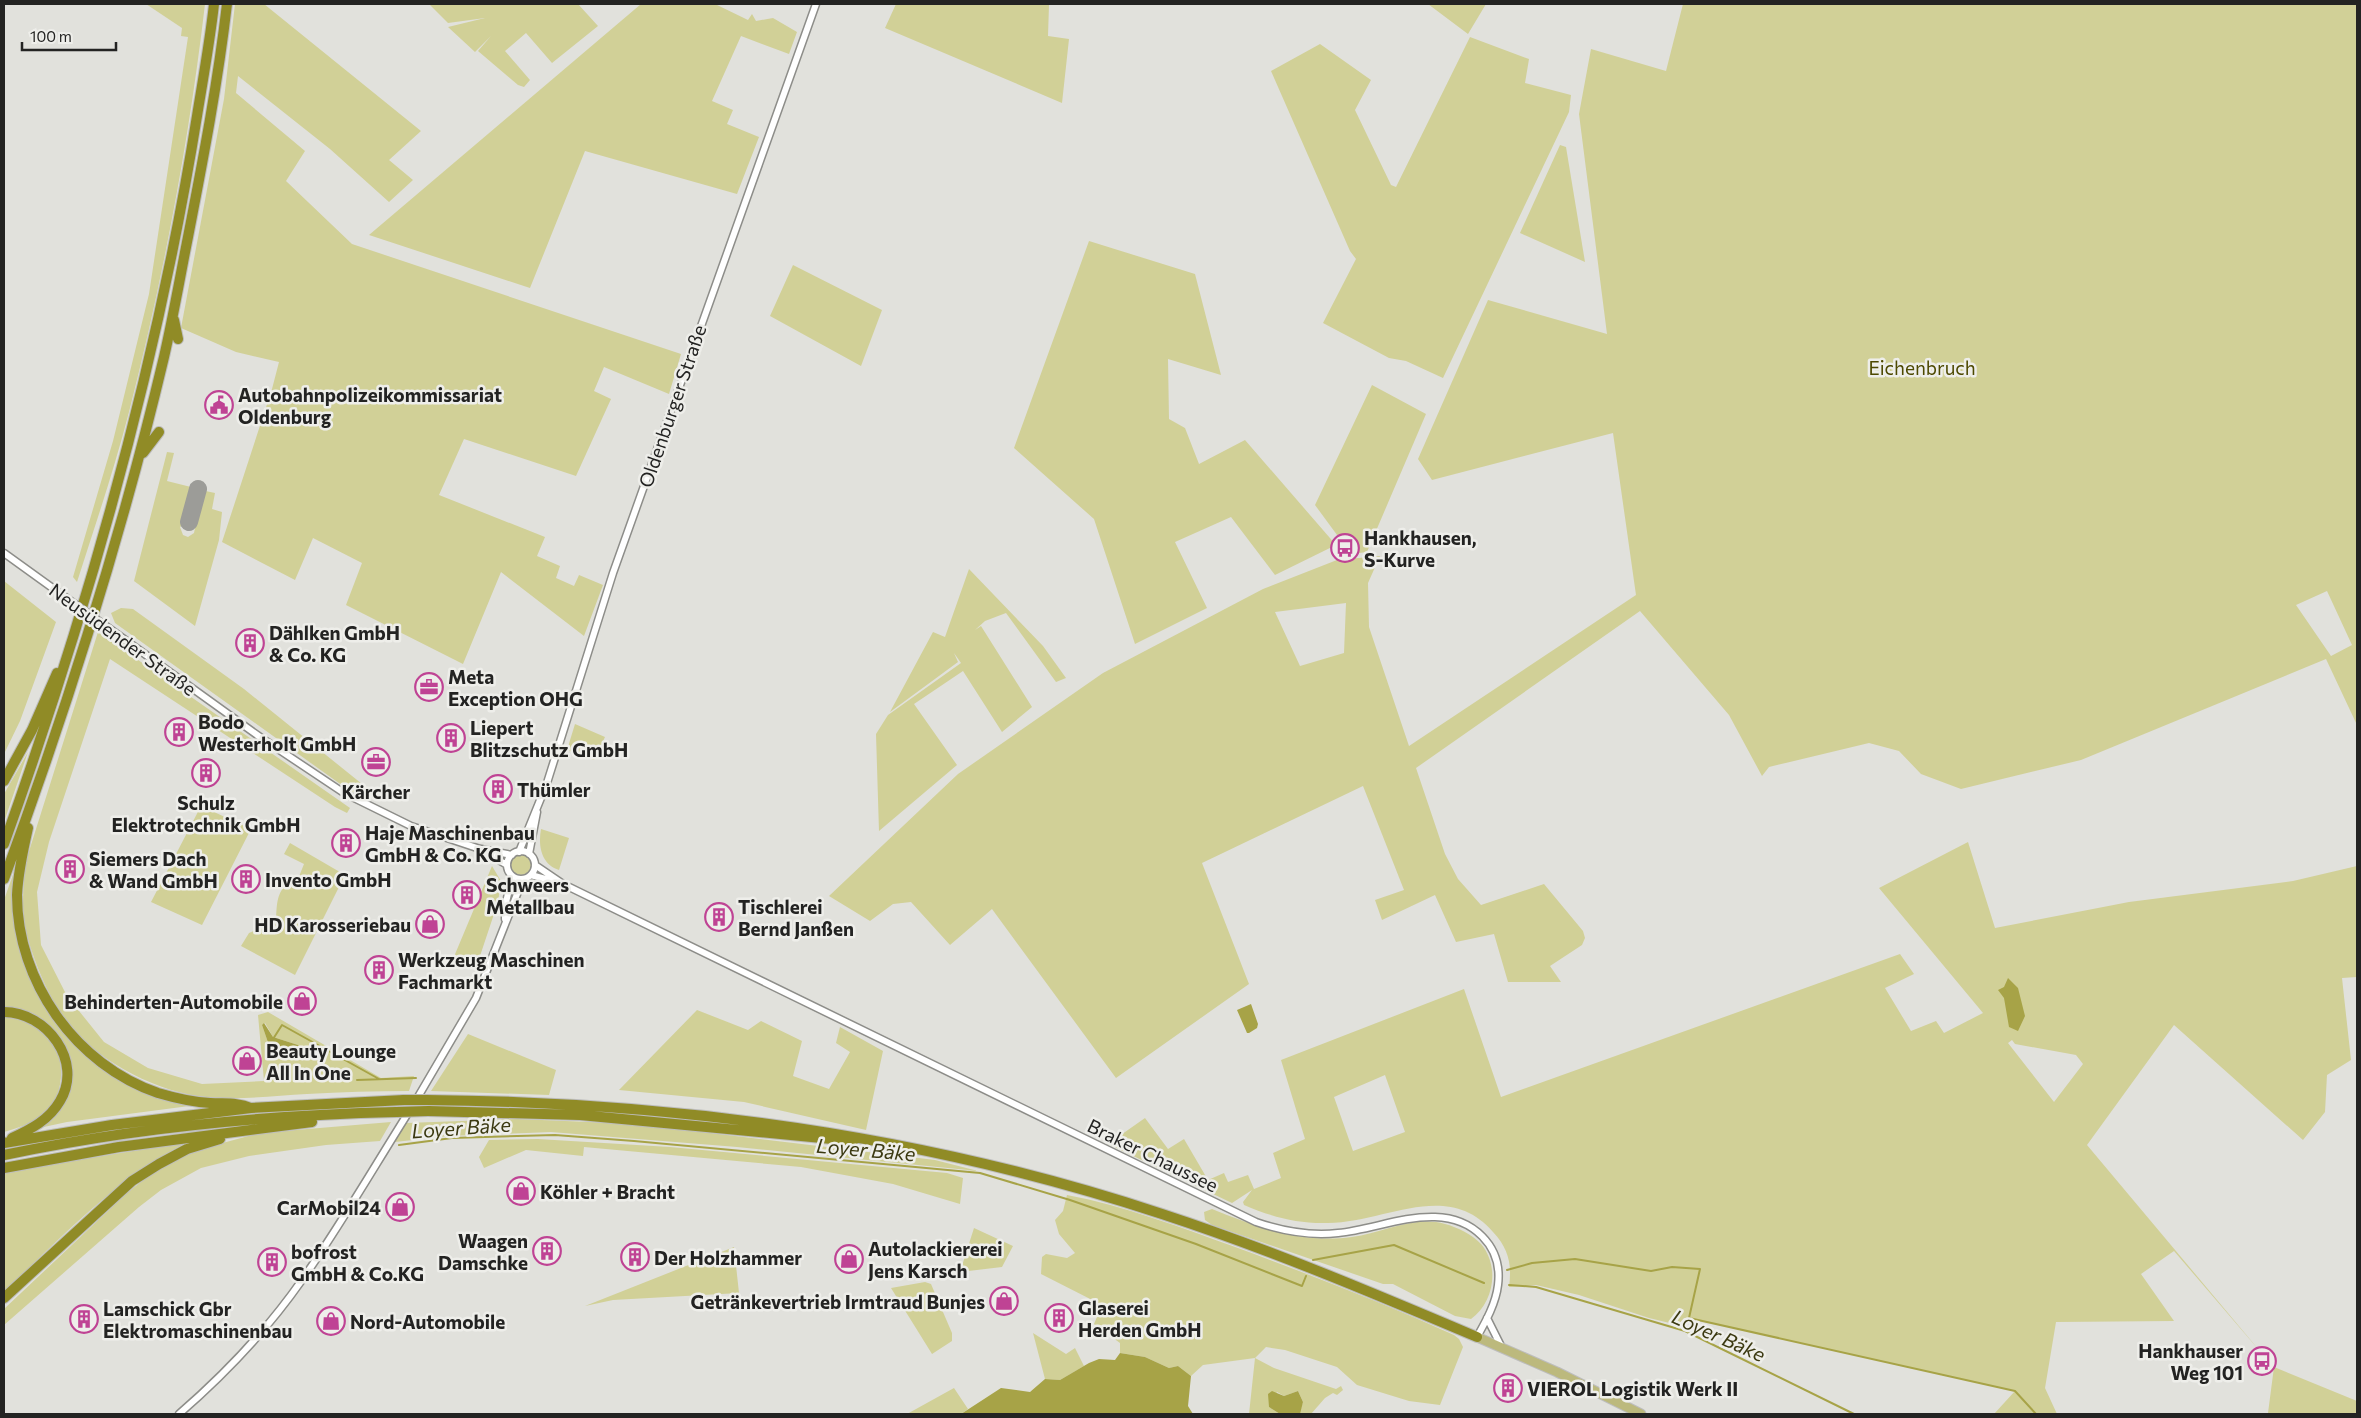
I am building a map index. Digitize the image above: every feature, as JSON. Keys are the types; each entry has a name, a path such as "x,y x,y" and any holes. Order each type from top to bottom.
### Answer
{"highway":[{"path":"4,844 66,660 106,528 151,353 185,191 214,4"},
{"path":"4,879 36,792 89,629 138,462 173,310 204,146 227,4"},
{"path":"173,310 178,339"},
{"path":"138,462 148,444 159,432"},
{"path":"4,781 32,730 54,678 66,660"},
{"path":"36,792 19,873 18,910 24,949 37,984 47,1002 80,1044 109,1068 132,1082 182,1099 210,1103 239,1103 250,1108"},
{"path":"4,1012 17,1012 28,1016 52,1033 62,1049 67,1081 63,1095 52,1112 40,1124 4,1143"},
{"path":"4,1143 112,1125 250,1108 404,1100 579,1104 651,1109 833,1132 1024,1174 1161,1213 1312,1269 1477,1337"},
{"path":"4,1155 177,1128 352,1113 428,1111 580,1114 901,1146"},
{"path":"4,1168 119,1147 320,1121 352,1113"},
{"path":"4,1298 132,1181 187,1149 244,1131"}],"main road":[{"path":"1477,1337 1642,1414"}],"street":[{"name":"Oldenburger Straße","path":"519,852 530,821 537,811 613,573 816,4"},
{"name":"Neusüdender Straße","path":"4,553 64,598 260,737 344,793 411,826 480,850 508,865"},
{"name":"Oldenburger Straße","path":"530,854 537,823 537,811"},
{"name":"Neusüdender Straße","path":"480,850 512,855"},
{"path":"178,1414 221,1375 264,1328 293,1292 321,1252 467,1016 491,965 505,920 523,879 531,875 535,866 530,854 519,852 512,855 508,865 512,876 505,907 505,920"},
{"name":"Braker Chaussee","path":"535,866 563,884 1256,1222 1281,1230 1311,1233 1349,1231 1424,1217 1444,1217 1466,1224 1484,1237 1494,1250 1498,1264 1498,1285 1487,1318 1477,1337"},
{"name":"Braker Chaussee","path":"531,875 563,884"},
{"path":"512,876 523,879"},
{"path":"1487,1318 1502,1348"}],"green space":[{"path":"146,4 205,4 183,158 153,311 123,434 77,582 73,577 113,441 149,294 188,37 181,36 182,28"},
{"path":"235,4 264,4 421,131 389,160 413,180 389,202 330,149 238,76 236,93 305,151 286,181 352,244 681,354 669,394 604,367 594,391 611,399 576,476 464,439 439,495 545,537 537,556 560,566 556,578 574,586 579,575 603,585 584,636 501,572 463,664 346,605 362,563 313,538 295,580 222,542 279,362 236,352 181,328 224,99"},
{"path":"429,4 578,4 598,26 552,63 526,33 505,51 530,80 524,87 518,85 478,51 491,36 475,52 448,27 485,18 448,23"},
{"path":"641,4 715,4 748,20 752,14 756,21 773,18 797,32 789,54 741,36 712,101 733,110 727,124 759,137 737,194 585,151 530,288 369,235"},
{"path":"896,4 1054,4 1049,5 1048,36 1069,39 1062,103 885,28"},
{"path":"1428,4 1486,4 1468,34"},
{"name":"Eichenbruch","path":"1683,4 2357,4 2357,725 2326,659 2081,760 1961,789 1921,774 1899,751 1869,743 1769,767 1762,776 1729,715 1640,611 1416,768 1445,854 1458,879 1481,905 1544,884 1583,931 1585,938 1582,945 1550,966 1561,982 1508,982 1494,934 1456,942 1435,895 1382,920 1375,900 1404,890 1363,786 1202,863 1249,984 1116,1078 992,909 950,945 911,902 893,904 870,921 829,896 958,774 1103,673 1263,589 1337,560 1380,556 1368,583 1369,627 1409,746 1636,595 1613,433 1432,480 1418,459 1488,300 1607,334 1579,114 1591,49 1666,71","holes":["2327,591 2352,645 2331,656 2296,605","1346,603 1344,653 1300,666 1275,612"]},
{"path":"1470,37 1529,59 1525,83 1571,95 1569,112 1443,378 1406,361 1389,358 1323,323 1356,259 1350,251 1271,71 1320,44 1371,80 1355,110 1391,185 1396,187"},
{"path":"1560,145 1566,147 1585,262 1520,233"},
{"path":"1089,241 1195,274 1221,375 1168,359 1169,419 1185,428 1199,464 1245,440 1336,545 1275,575 1231,517 1175,542 1207,608 1135,644 1094,519 1014,448"},
{"path":"793,265 882,310 861,366 770,316"},
{"path":"1372,385 1426,414 1367,552 1351,554 1315,505"},
{"path":"167,452 174,453 167,481 195,488 187,522 180,527 183,535 188,537 194,533 195,528 192,523 201,490 215,493 212,509 222,512 219,540 195,626 134,581"},
{"path":"969,569 1043,646 1066,678 1056,682 1006,613 985,621 975,630 981,626 1032,707 1002,732 963,671 914,704 957,765 879,831 876,734 888,715 961,663 954,653 958,662 890,712 933,632 945,637"},
{"path":"4,581 56,622 20,721 4,754"},
{"path":"121,608 133,609 244,689 367,788 366,795 350,791 115,623 111,613"},
{"path":"98,632 350,808 347,813 335,807 110,659 49,842 37,892 41,945 67,996 104,1042 148,1068 202,1084 264,1081 258,1015 268,1012 381,1078 414,1076 409,1091 371,1091 239,1098 198,1096 159,1086 119,1066 83,1040 68,1024 47,989 25,928 23,904 25,864","holes":["265,1023 273,1037 298,1045 283,1058 275,1059 262,1025"]},
{"path":"575,724 605,737 594,760 567,750"},
{"path":"28,752 4,822 4,794"},
{"path":"201,806 251,829 202,925 151,902"},
{"path":"541,829 569,838 559,870 548,863 542,854 540,842"},
{"path":"1968,842 1995,928 2129,902 2293,881 2357,866 2357,977 2342,978 2351,1060 2327,1075 2325,1112 2303,1140 2174,1025 2087,1145 2264,1356 2174,1251 2141,1274 2174,1321 2056,1322 2045,1388 2057,1414 1994,1414 2015,1391 1689,1318 1684,1318 1678,1325 1649,1318 1579,1295 1536,1285 1509,1287 1509,1264 1503,1245 1493,1232 1475,1216 1456,1208 1436,1206 1415,1208 1350,1221 1328,1223 1296,1221 1244,1205 1243,1202 1252,1190 1232,1203 1108,1144 1145,1118 1168,1149 1184,1139 1208,1180 1224,1173 1228,1182 1248,1175 1254,1189 1281,1178 1273,1153 1305,1139 1281,1060 1464,989 1501,1097 1900,954 1914,974 1885,988 1911,1031 1936,1021 1944,1033 1983,1013 1879,888","holes":["2012,1040 2015,1044 2076,1055 2083,1064 2054,1102 2008,1043","1385,1075 1405,1132 1353,1151 1334,1097"]},
{"path":"290,843 345,875 295,975 241,946 249,933 276,921 278,901 282,890 285,886 298,879 304,864 284,854"},
{"path":"521,855 528,858 531,865 528,872 521,875 514,872 511,865 514,858"},
{"path":"16,866 20,943 54,1019 69,1039 105,1069 197,1105 67,1122 39,1128 69,1079 71,1062 67,1049 51,1027 29,1012 4,1008 4,900"},
{"path":"492,866 501,881 498,902 476,968 453,959"},
{"path":"697,1010 748,1030 761,1021 802,1041 793,1076 829,1089 850,1052 836,1043 840,1027 883,1051 866,1130 744,1102 619,1090"},
{"path":"4,1016 19,1016 34,1022 45,1031 54,1043 61,1071 60,1086 55,1101 46,1113 32,1122 4,1132"},
{"path":"468,1034 556,1070 549,1095 431,1091"},
{"path":"518,1119 636,1124 935,1160 978,1171 737,1147 551,1132 449,1136 395,1142 406,1123"},
{"path":"391,1122 380,1141 326,1145 249,1156 201,1168 161,1190 139,1207 4,1325 4,1309 127,1193 151,1174 193,1151 260,1133"},
{"path":"538,1139 670,1147 947,1173 963,1178 960,1204 893,1184 801,1167 584,1147 583,1156 526,1150 484,1168 479,1157 489,1140"},
{"path":"188,1142 137,1173 113,1191 68,1230 4,1292 4,1172"},
{"path":"1067,1195 1132,1211 1175,1225 1347,1290 1454,1335 1459,1339 1463,1347 1440,1405 1409,1401 1357,1385 1337,1367 1285,1350 1266,1347 1255,1358 1203,1365 1191,1376 1178,1366 1169,1368 1145,1357 1120,1353 1120,1343 1094,1324 1102,1305 1041,1274 1042,1257 1046,1254 1067,1258 1075,1253 1059,1234 1055,1220 1063,1211"},
{"path":"1212,1209 1263,1228 1315,1238 1352,1237 1410,1223 1434,1222 1450,1225 1481,1244 1491,1263 1492,1284 1485,1304 1471,1319 1455,1316 1393,1284 1383,1284 1212,1225 1205,1220 1204,1212"},
{"path":"974,1228 1013,1246 1002,1267 960,1272"},
{"path":"734,1247 739,1293 613,1300 585,1306"},
{"path":"925,1282 931,1284 952,1333 952,1341 932,1354 891,1288"},
{"path":"1033,1333 1066,1354 1075,1348 1084,1366 1060,1380 1045,1379"},
{"path":"1255,1358 1274,1368 1336,1389 1341,1386 1343,1390 1337,1395 1333,1393 1325,1398 1311,1414 1299,1414 1303,1402 1298,1391 1284,1396 1277,1392 1269,1407 1280,1414 1249,1414"},
{"path":"2274,1367 2357,1401 2357,1414 2264,1414 2268,1413"},
{"path":"954,1388 968,1409 961,1414 907,1414"}],"shaded area":[{"path":"2008,978 2018,988 2025,1016 2018,1031 2009,1027 2004,998 1998,990 2004,987"},
{"path":"1251,1004 1258,1024 1257,1028 1247,1033 1237,1010"},
{"path":"264,1023 273,1037 298,1045 312,1057 310,1059 275,1059 262,1025"},
{"path":"1120,1353 1145,1357 1169,1368 1178,1366 1191,1376 1188,1406 1193,1414 961,1414 1001,1388 1030,1392 1045,1379 1060,1380 1099,1359 1115,1360"},
{"path":"1272,1391 1284,1396 1298,1391 1303,1402 1300,1414 1280,1414 1269,1407 1268,1394"}],"waterway":[{"path":"273,1039 282,1025 379,1079"},
{"path":"357,1080 416,1078"},
{"name":"Loyer Bäke","path":"399,1145 452,1138 555,1135 980,1173 1070,1200 1196,1244 1302,1286 1306,1276"},
{"name":"Loyer Bäke","path":"1313,1260 1394,1245 1484,1283"},
{"path":"1507,1270 1532,1263 1575,1259 1651,1271 1672,1267 1700,1269 1689,1318 2015,1391 2036,1414"},
{"name":"Loyer Bäke","path":"1509,1285 1536,1287 1685,1331 1854,1414"}],"taxiway":[{"path":"189,522 198,489"}],"place":[{"name":"Autobahnpolizeikommissariat Oldenburg","path":"219,405"},
{"name":"Hankhausen, S-Kurve","path":"1345,548"},
{"name":"Dählken GmbH & Co. KG","path":"250,643"},
{"name":"Meta Exception OHG","path":"429,687"},
{"name":"Bodo Westerholt GmbH","path":"179,732"},
{"name":"Liepert Blitzschutz GmbH","path":"451,738"},
{"name":"Kärcher","path":"376,762"},
{"name":"Schulz Elektrotechnik GmbH","path":"206,773"},
{"name":"Thümler","path":"498,789"},
{"name":"Haje Maschinenbau GmbH & Co. KG","path":"346,843"},
{"name":"Siemers Dach & Wand GmbH","path":"70,869"},
{"name":"Invento GmbH","path":"246,879"},
{"name":"Schweers Metallbau","path":"467,895"},
{"name":"Tischlerei Bernd Janßen","path":"719,917"},
{"name":"HD Karosseriebau","path":"430,924"},
{"name":"Werkzeug Maschinen Fachmarkt","path":"379,970"},
{"name":"Behinderten-Automobile","path":"302,1001"},
{"name":"Beauty Lounge All In One","path":"247,1061"},
{"name":"Köhler + Bracht","path":"521,1191"},
{"name":"CarMobil24","path":"400,1207"},
{"name":"Waagen Damschke","path":"547,1251"},
{"name":"Der Holzhammer","path":"635,1257"},
{"name":"Autolackiererei Jens Karsch","path":"849,1259"},
{"name":"bofrost GmbH & Co.KG","path":"272,1262"},
{"name":"Getränkevertrieb Irmtraud Bunjes","path":"1004,1301"},
{"name":"Glaserei Herden GmbH","path":"1059,1318"},
{"name":"Lamschick Gbr Elektromaschinenbau","path":"84,1319"},
{"name":"Nord-Automobile","path":"331,1321"},
{"name":"Hankhauser Weg 101","path":"2262,1361"},
{"name":"VIEROL Logistik Werk II","path":"1508,1388"}]}
